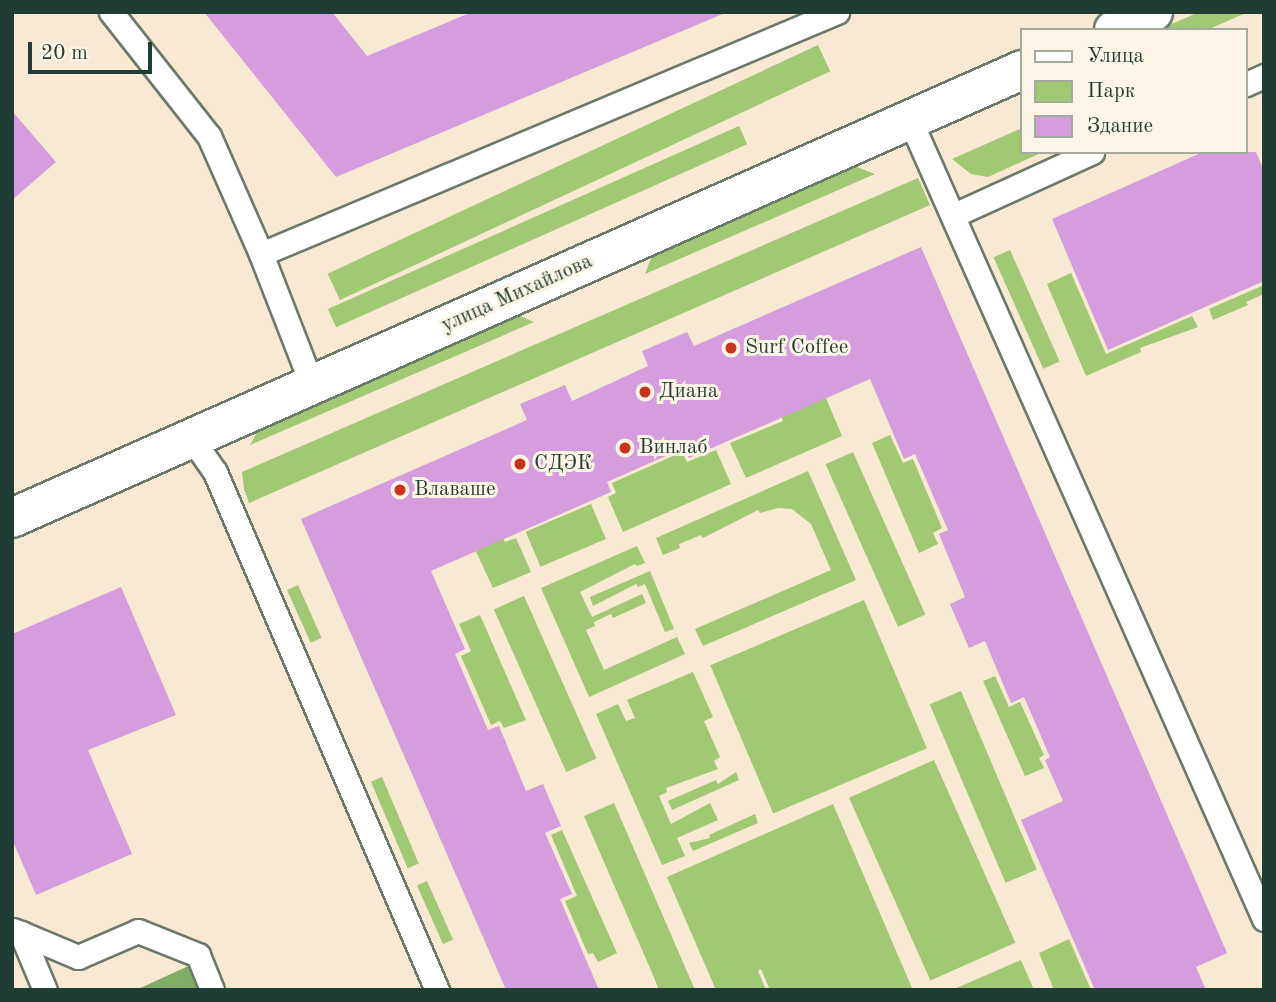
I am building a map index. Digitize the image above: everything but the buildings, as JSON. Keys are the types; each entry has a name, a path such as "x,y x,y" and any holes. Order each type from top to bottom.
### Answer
{"street":[{"path":"1118,28 1153,12"},
{"name":"улица Михайлова","path":"12,518 1020,71"}],"lane":[{"path":"111,12 209,136 261,254 312,385"},
{"path":"261,254 837,12"},
{"path":"1248,83 1264,76"},
{"path":"910,120 1264,919"},
{"path":"954,215 1089,154"},
{"path":"192,439 215,472 437,990"},
{"path":"17,931 45,990"},
{"path":"17,931 78,957 138,931 198,955 212,990"}],"green space":[{"path":"1199,12 1248,12 1212,28 1163,28"},
{"path":"818,45 830,71 340,300 328,274"},
{"path":"739,126 747,144 336,327 328,309"},
{"path":"1020,129 1020,154 1039,154 988,177 971,174 952,159"},
{"path":"849,164 875,174 645,274 655,248"},
{"path":"918,178 930,205 249,503 242,472"},
{"path":"1010,250 1060,361 1043,369 994,257"},
{"path":"1071,273 1106,354 1192,316 1198,327 1140,348 1141,352 1086,376 1047,284"},
{"path":"1264,285 1264,294 1246,302 1248,305 1213,320 1209,309"},
{"path":"508,311 534,322 250,445 262,423"},
{"path":"823,391 842,436 746,478 730,443 783,421 779,410"},
{"path":"890,435 903,463 913,459 942,528 933,533 938,544 919,553 872,443"},
{"path":"716,450 731,484 623,532 608,497 616,493 612,483 682,452 687,462"},
{"path":"853,452 925,615 898,627 826,464"},
{"path":"808,471 856,580 703,646 695,629 831,570 811,524 792,509 778,508 760,513 758,510 703,538 701,535 679,544 680,548 663,555 656,538"},
{"path":"591,504 606,539 540,567 526,532"},
{"path":"501,533 505,542 516,538 531,572 493,588 473,545"},
{"path":"637,546 645,563 637,566 635,564 580,592 592,617 642,594 646,603 613,618 611,614 594,622 595,626 586,630 604,670 677,637 685,654 589,697 541,588"},
{"path":"650,571 674,629 665,632 645,584 638,587 636,584 593,606 590,597"},
{"path":"298,585 322,638 311,643 287,590"},
{"path":"524,596 596,759 566,772 494,609"},
{"path":"864,600 927,748 773,813 710,665"},
{"path":"480,615 526,720 504,728 500,721 491,725 461,656 471,651 459,624"},
{"path":"693,672 713,717 704,721 720,757 714,761 718,769 666,788 667,792 659,796 671,824 710,803 718,820 677,838 685,856 662,865 596,714 618,704 626,721 635,718 627,700"},
{"path":"995,676 1009,707 1020,702 1044,755 1039,758 1044,768 1025,776 983,681"},
{"path":"961,691 1037,870 1006,883 930,704"},
{"path":"934,760 1015,943 930,981 849,798"},
{"path":"736,772 739,780 672,810 668,801 716,780 718,784"},
{"path":"382,777 419,864 408,868 371,782"},
{"path":"614,803 695,990 659,990 584,816"},
{"path":"833,804 912,988 770,990 761,969 758,971 766,990 716,990 667,877"},
{"path":"755,814 758,823 693,851 689,843 710,838 709,835"},
{"path":"562,830 617,953 598,962 593,953 588,954 565,901 577,896 551,835"},
{"path":"427,881 453,939 443,944 417,885"},
{"path":"1069,939 1091,990 1054,990 1039,953"},
{"path":"1021,960 1034,990 952,990"},
{"path":"195,963 207,990 136,990"}],"place":[{"name":"Surf Coffee","path":"731,348"},
{"name":"Диана","path":"645,392"},
{"name":"Винлаб","path":"625,448"},
{"name":"СДЭК","path":"520,464"},
{"name":"Влаваше","path":"400,490"}]}
